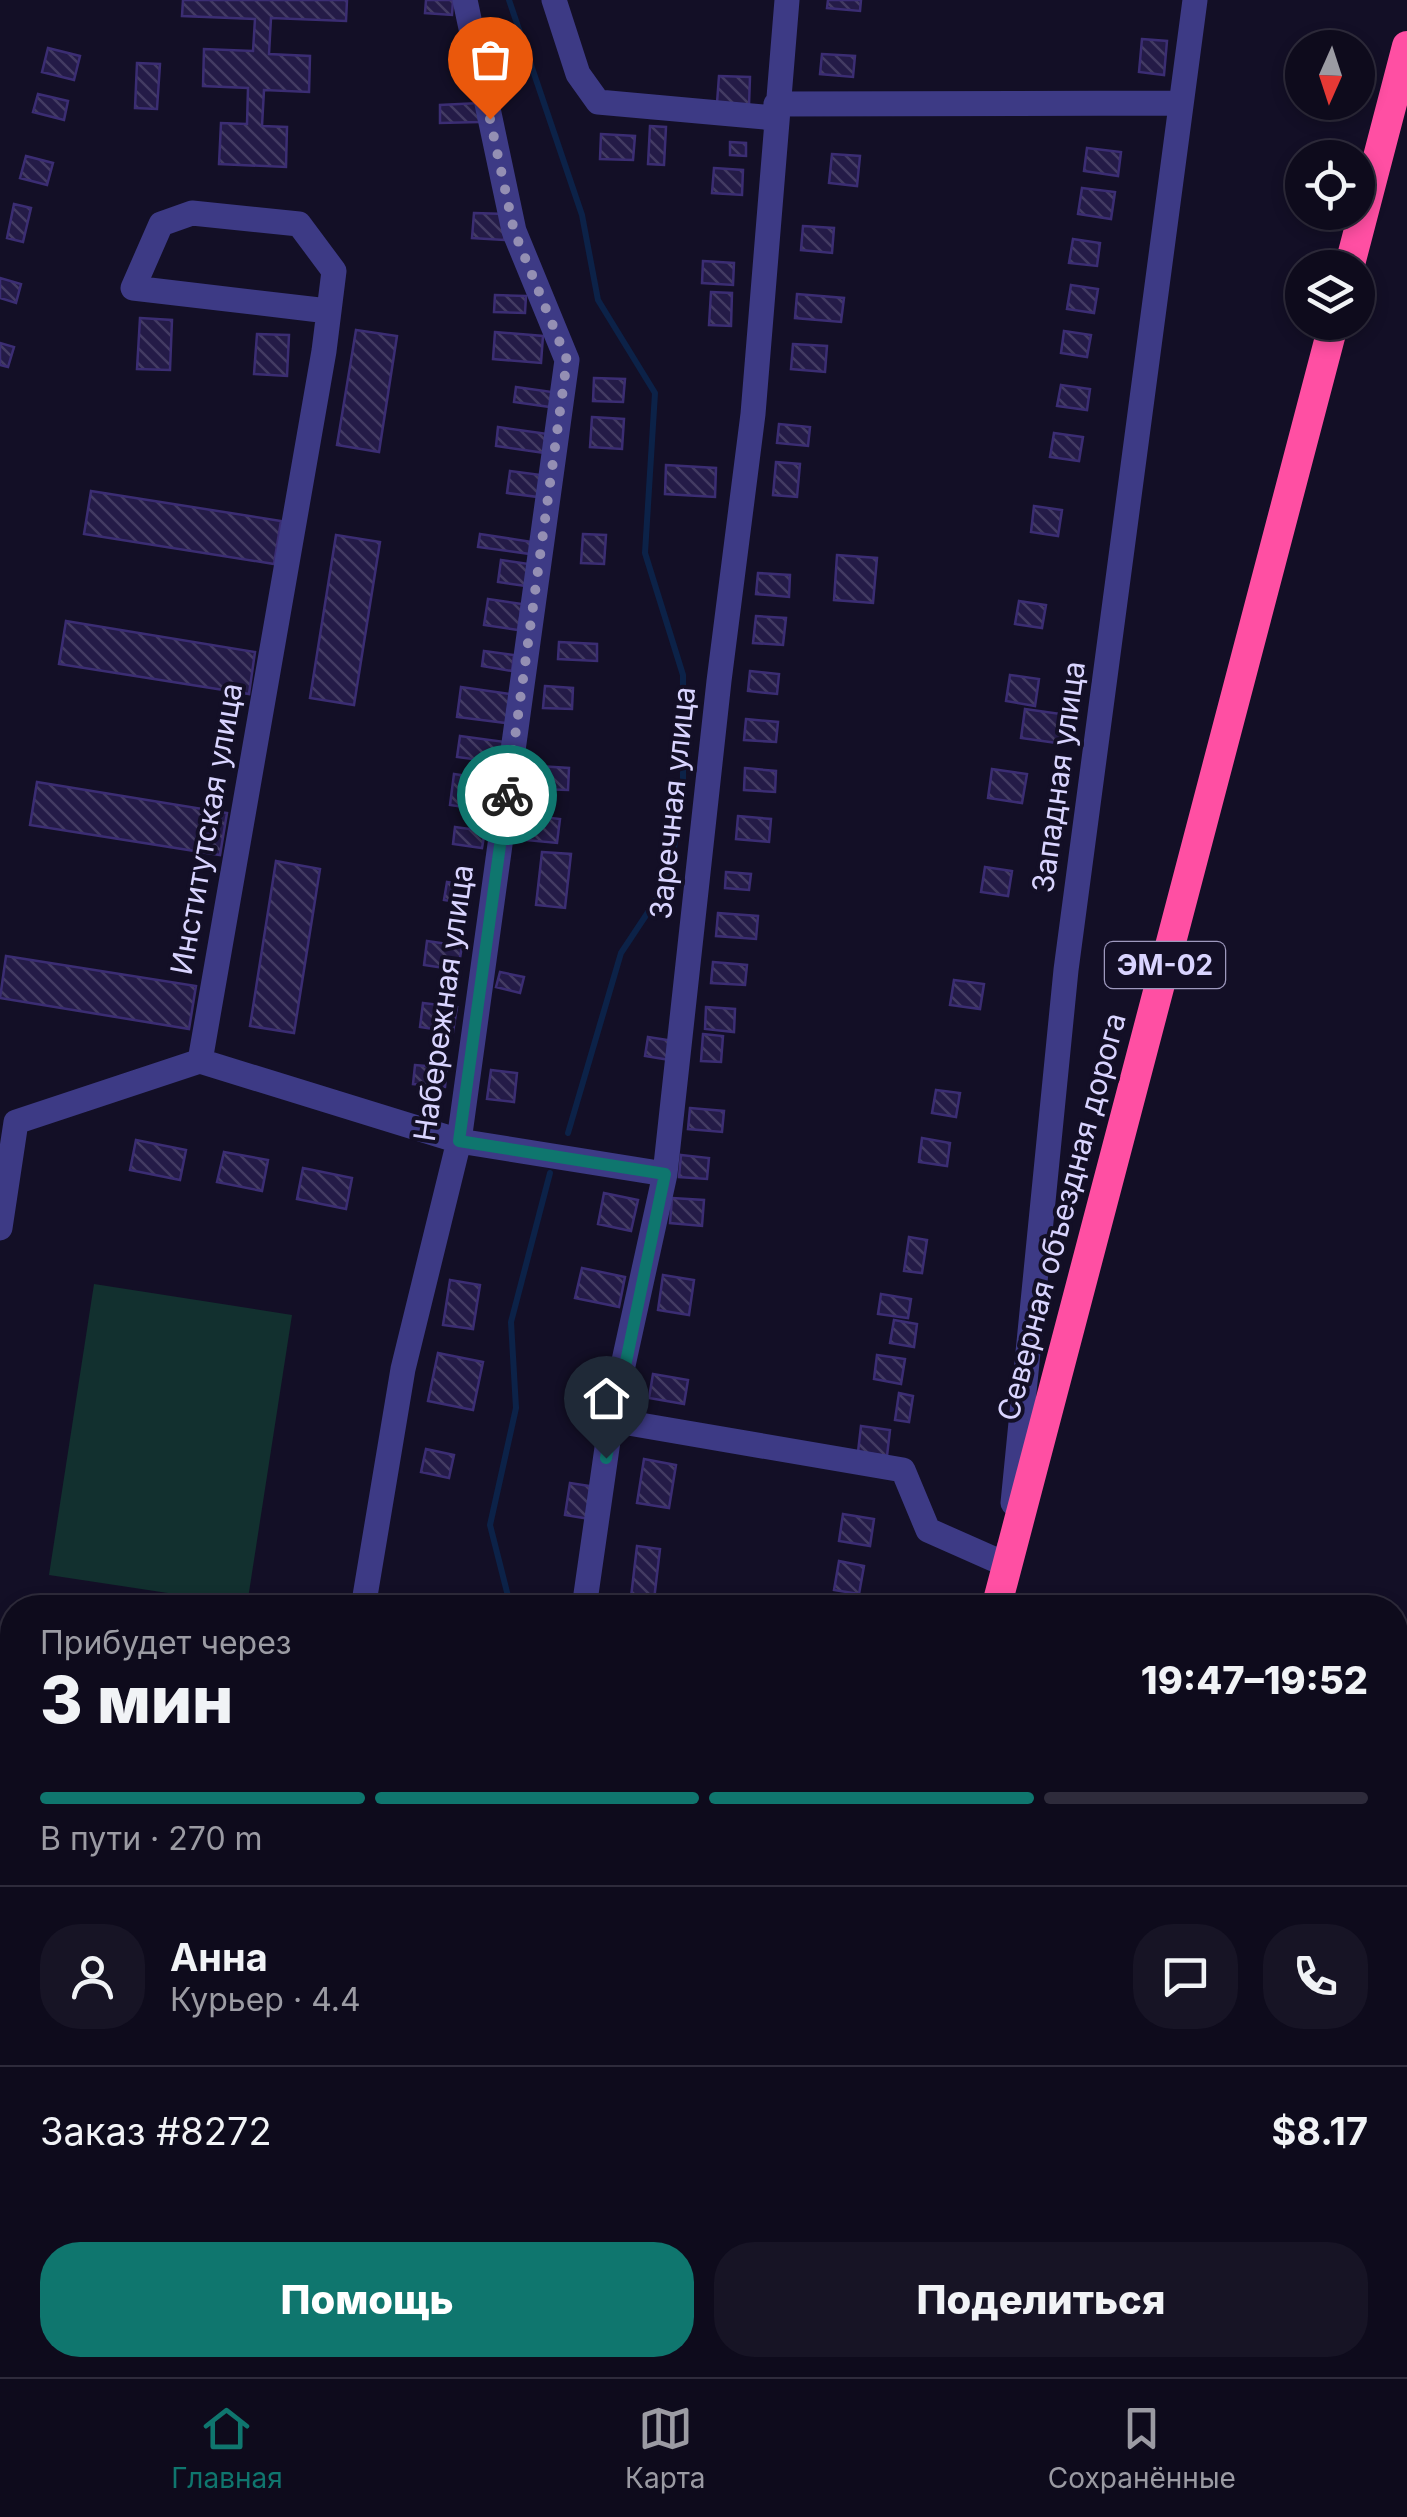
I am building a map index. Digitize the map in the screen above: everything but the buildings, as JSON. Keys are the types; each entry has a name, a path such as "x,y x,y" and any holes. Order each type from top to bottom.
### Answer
{"highway":[{"path":"1354,250 1407,46"},
{"name":"Северная объездная дорога","path":"999,1595 1329,340"}],"street":[{"name":"Набережная улица","path":"365,1595 403,1369 459,1141 567,360 514,231 466,0"},
{"path":"554,0 578,74 598,102 776,111 1181,103"},
{"name":"Заречная улица","path":"586,1595 611,1420 665,1174 718,681 752,414 787,0"},
{"name":"Западная улица","path":"1007,1565 1066,970 1195,0"},
{"name":"Институтская улица","path":"200,1061 328,311 334,271 299,224 192,214 161,224 134,288 328,311"},
{"path":"0,1228 16,1122 200,1061 459,1141 665,1174"},
{"path":"611,1420 903,1470 928,1530 1007,1565"}],"green space":[{"path":"94,1284 292,1315 249,1595 181,1595 49,1575"}],"waterway":[{"path":"509,0 582,215 598,300 655,393 645,553 683,675 683,781 670,879 621,953 568,1133"},
{"path":"508,1595 490,1525 516,1408 511,1322 550,1173"}],"way so far":[{"path":"490,119 514,231 567,360 507,795"}],"route":[{"path":"507,795 459,1141 665,1174 606,1458"}]}
